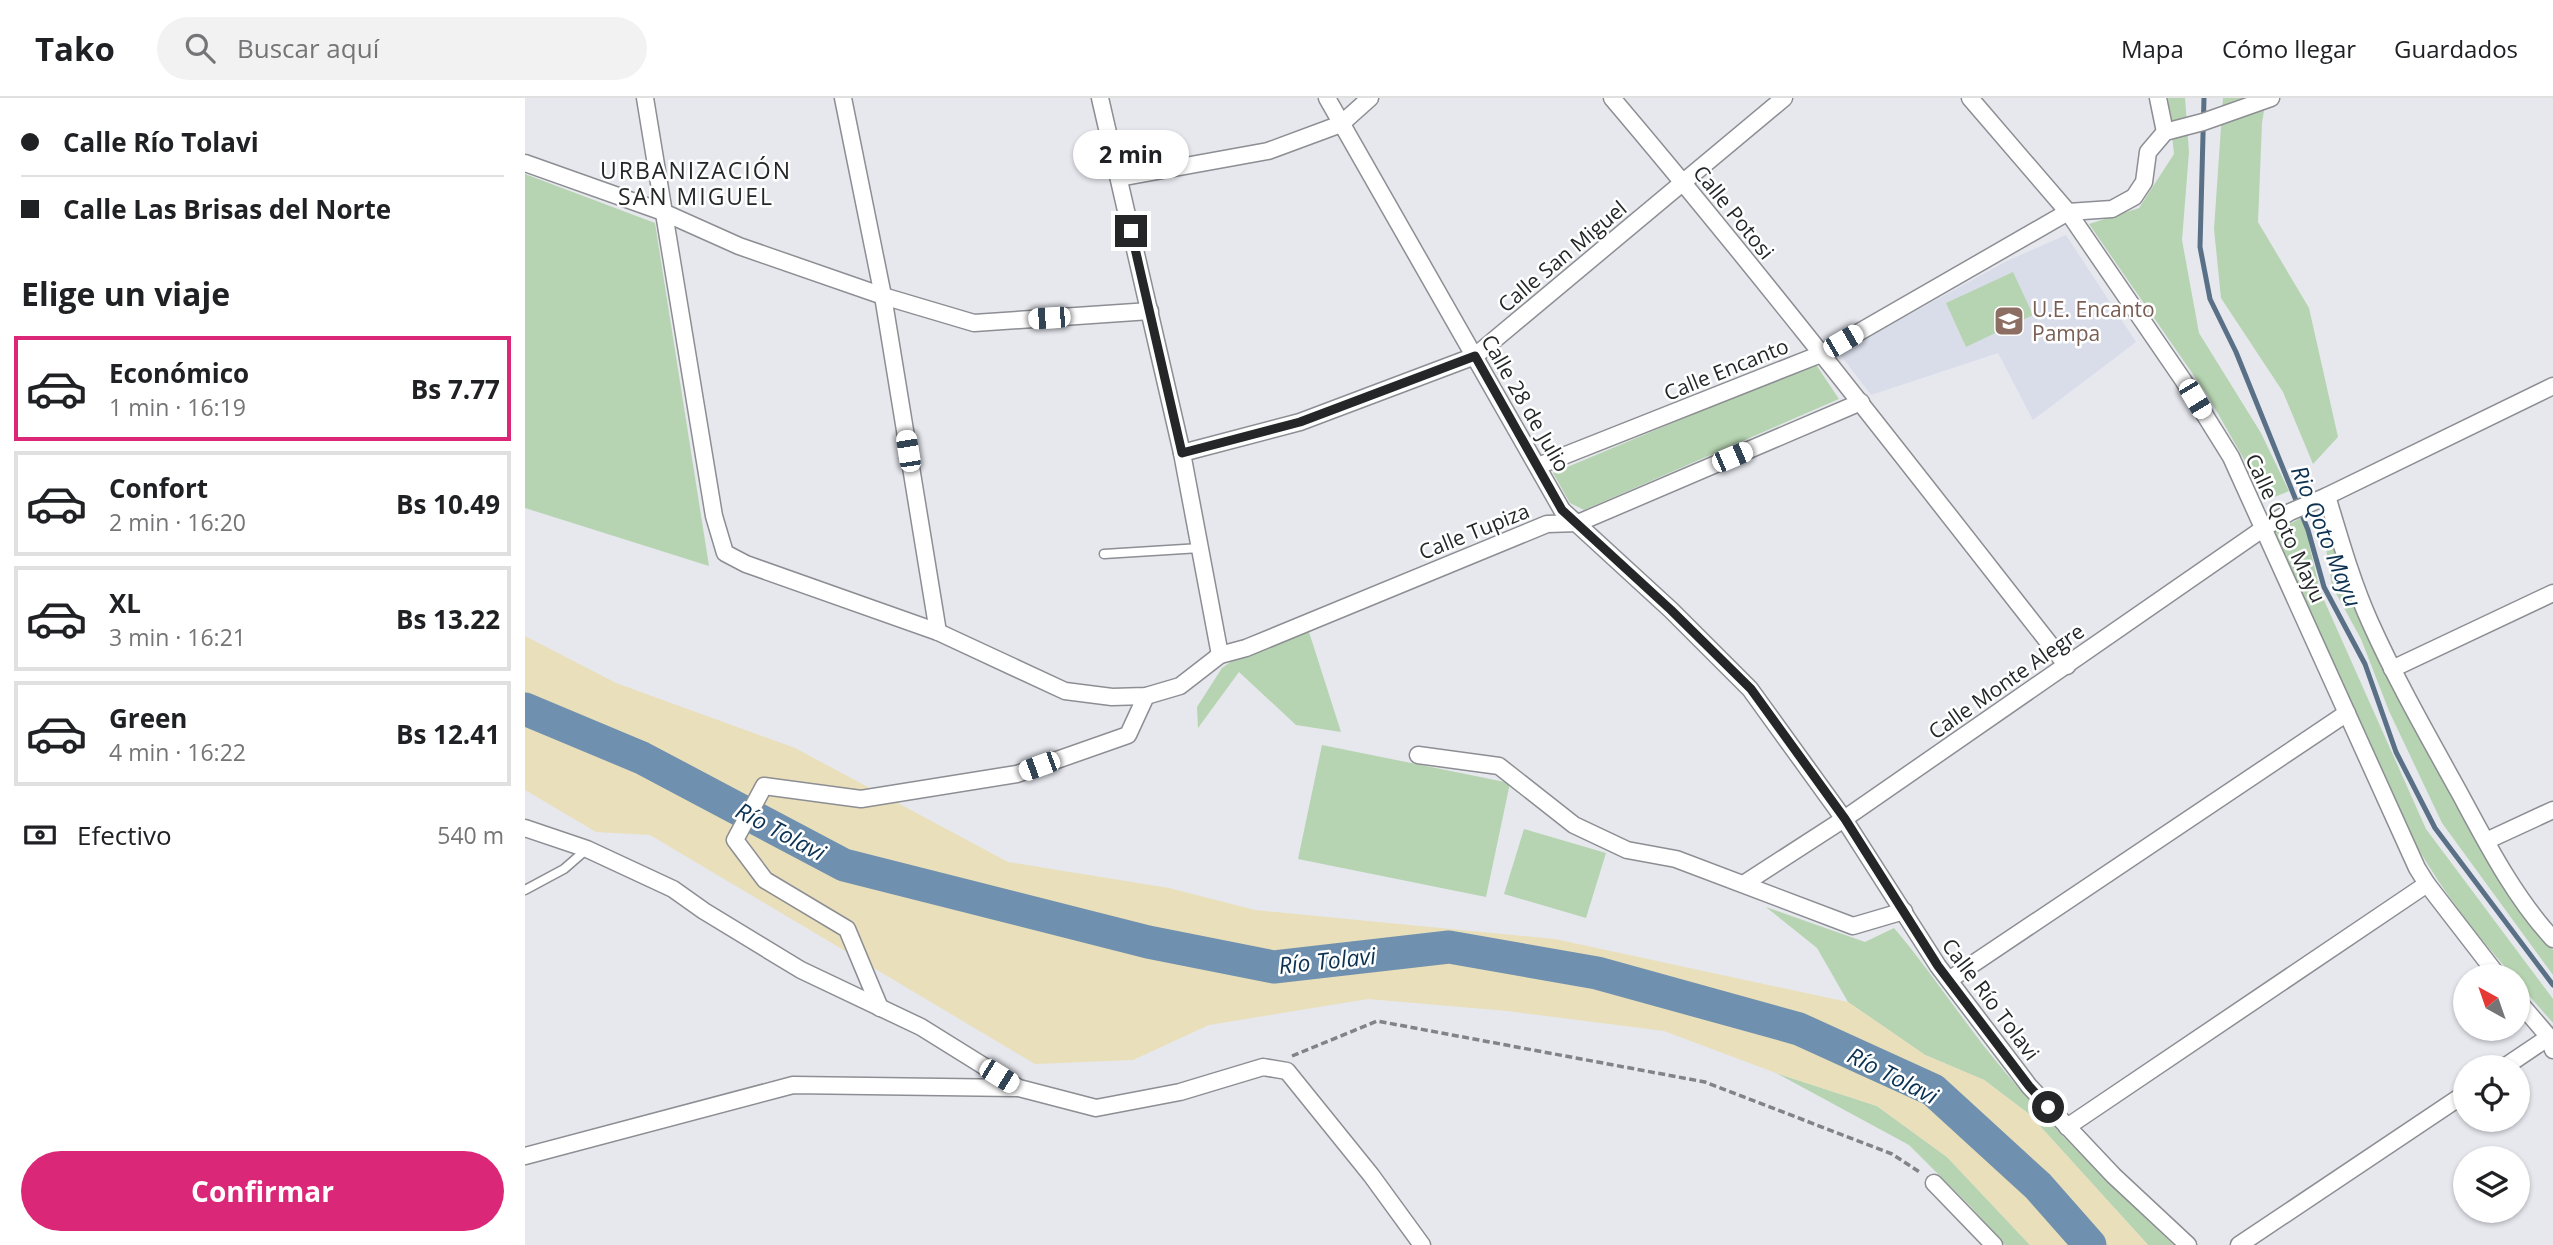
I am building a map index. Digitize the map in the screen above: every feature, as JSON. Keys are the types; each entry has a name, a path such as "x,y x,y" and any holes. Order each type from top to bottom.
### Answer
{"street":[{"path":"645,98 714,516 725,553 746,564 938,632 1065,691 1112,697 1146,696 1180,687 1220,655 1182,453 1100,98"},
{"path":"843,98 883,296 938,632"},
{"name":"Calle 28 de Julio","path":"1328,98 1562,510 1671,610 1751,689 1845,819"},
{"path":"1119,178 1268,151 1341,124 1370,98"},
{"name":"Calle Potosi","path":"1612,98 1861,402 2067,666"},
{"name":"Calle San Miguel","path":"1182,453 1300,422 1475,356 1784,98"},
{"name":"Calle Qoto Mayu","path":"1970,98 2068,212 2183,380 2231,457 2417,868 2489,964"},
{"path":"2158,98 2165,132"},
{"path":"2068,212 2112,209 2134,197 2144,182 2148,152 2165,132 2271,98"},
{"path":"525,163 663,212 739,246 883,296 974,323 1150,311"},
{"name":"Calle Encanto","path":"1538,466 1821,354 2068,212"},
{"name":"Calle Monte Alegre","path":"1745,883 1845,819 2118,628 2290,512 2320,500 2553,386"},
{"name":"Calle Tupiza","path":"1220,655 1245,648 1547,524 1578,523 1861,402"},
{"path":"2320,500 2369,621 2392,669 2486,841 2536,921 2553,939"},
{"path":"2392,669 2553,593"},
{"path":"880,1008 847,929 765,880 735,840 764,786 861,799 1017,774 1128,735 1146,696"},
{"path":"1949,980 2347,713"},
{"path":"1418,755 1499,766 1574,825 1627,850 1676,859 1853,926 1904,911"},
{"path":"2486,841 2553,810"},
{"name":"Calle Río Tolavi","path":"1845,819 1949,980 2029,1086 2114,1176 2188,1245"},
{"path":"525,828 587,849 673,889 801,970 921,1027 1019,1088"},
{"path":"2067,1127 2427,884"},
{"path":"2528,1055 2551,1043 2531,1017"},
{"path":"525,1156 793,1085 1019,1088 1096,1108 1180,1092 1263,1067 1287,1071 1371,1175 1422,1245"},
{"path":"2239,1245 2453,1102"},
{"path":"1934,1182 1994,1245"}],"lane":[{"path":"1104,554 1200,548"},
{"path":"525,890 564,869 587,849"}],"path":[{"path":"1263,1067 1377,1021 1705,1082 1892,1154 1934,1182"}],"shaded area":[{"name":"U.E. Encanto Pampa","path":"2066,235 2136,342 2033,420 1998,353 1871,395 1839,353 2007,261"}],"green space":[{"path":"2168,98 2185,98 2189,152 2182,240 2199,333 2261,433 2289,491 2267,500 2208,396 2089,224 2139,208 2174,154"},
{"path":"2223,98 2266,98 2262,123 2258,222 2309,308 2338,437 2313,464 2283,392 2221,298 2214,229"},
{"path":"525,174 655,223 709,566 525,508"},
{"path":"2013,272 2033,315 1966,347 1946,303"},
{"path":"1815,363 1839,399 1584,510 1570,503 1553,473"},
{"path":"2320,510 2374,647 2446,786 2495,869 2553,950 2553,975 2442,823 2389,711 2361,639 2332,586"},
{"path":"2303,517 2320,591 2426,829 2527,964 2503,964 2449,897 2416,845 2274,532"},
{"path":"1309,632 1341,732 1296,725 1239,672 1198,728 1197,707 1222,668 1232,661"},
{"path":"1322,745 1510,783 1486,897 1298,859"},
{"path":"1524,829 1606,853 1586,918 1504,894"},
{"path":"1766,907 1865,942 1894,928 2025,1095 2087,1161 2174,1245 2148,1245 2029,1114 1984,1080 1925,1055 1848,1002 1817,948"},
{"path":"2531,970 2553,999 2553,1023 2531,998"},
{"path":"1776,1073 1877,1106 1947,1157 2030,1245 2005,1245 1909,1145"}],"sand":[{"path":"525,636 616,683 795,748 1008,862 1169,888 1255,910 1555,939 1848,1002 1925,1055 1984,1080 2029,1114 2148,1245 2030,1245 1947,1157 1877,1106 1776,1073 1664,1031 1507,1011 1368,999 1209,1025 1133,1060 1035,1064 650,835 596,832 525,790"}],"waterway":[{"name":"Rio Qoto Mayu","path":"2204,98 2200,247 2210,299 2236,352 2308,530 2324,587 2365,664 2396,752 2435,828 2553,985"},
{"name":"Río Tolavi","path":"525,709 642,758 844,865 1148,942 1274,967 1449,947 1597,973 1799,1029 1933,1090 2038,1186 2090,1245"}],"place":[{"name":"U.E. Encanto Pampa","path":"2009,321"}],"district":[{"name":"URBANIZACIÓN SAN MIGUEL","path":"696,183"}],"route":[{"path":"1131,231 1182,453 1300,422 1475,356 1562,510 1671,610 1751,689 1845,819 1938,966 2048,1107"}]}
